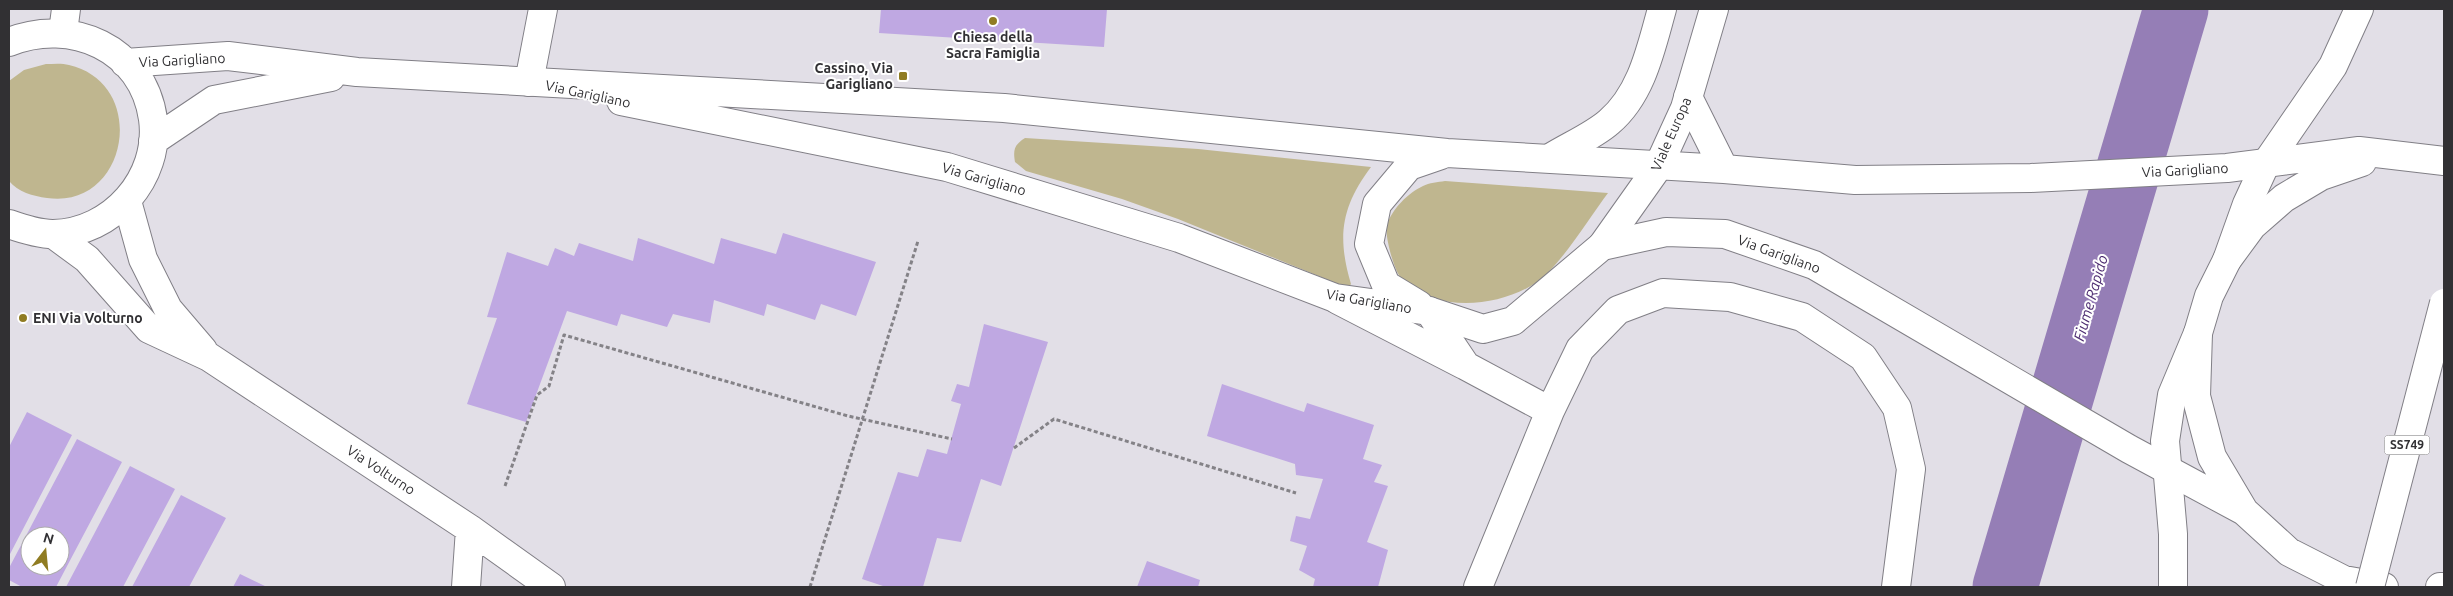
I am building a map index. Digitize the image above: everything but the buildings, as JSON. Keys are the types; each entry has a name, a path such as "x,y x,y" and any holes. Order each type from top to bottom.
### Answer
{"main road":[{"path":"529,82 542,9"},
{"path":"1550,158 1609,122 1634,91 1649,57 1662,9"},
{"name":"Viale Europa","path":"1602,246 1658,166 1688,97 1714,9"},
{"path":"2174,587 2173,534 2164,441 2172,395 2198,333 2209,296 2227,260 2247,204 2265,165 2333,66 2359,9"},
{"name":"Via Garigliano","path":"9,42 65,21 80,36 97,42 112,51 125,63 138,80 148,99 153,119 153,141 145,173 127,201 111,214 93,225 53,234 30,231 9,224"},
{"name":"Via Garigliano","path":"125,63 228,56 357,72 1004,108 1447,153 1724,169 1855,180 2031,178 2227,168 2265,165 2358,151 2444,161"},
{"name":"Via Garigliano","path":"153,141 214,100 357,72"},
{"name":"Via Garigliano","path":"529,82 947,168 1179,238 1334,298 1429,311 1483,329 1513,321 1602,246 1666,232 1725,234 1814,265 2129,449 2244,511"},
{"path":"1688,97 1724,169"},
{"name":"Via Garigliano","path":"1429,311 1386,285 1369,244 1377,204 1409,166 1447,153"},
{"path":"2227,260 2252,226 2284,198 2320,176 2361,163 2403,156"},
{"name":"Via Volturno","path":"127,201 143,259 168,309 209,357"},
{"name":"Via Volturno","path":"53,234 87,259 149,330 209,357 470,529 551,587"},
{"path":"1478,587 1550,411 1580,349 1618,310 1663,293 1730,297 1802,318 1863,357 1897,408 1911,469 1896,587"},
{"path":"1334,298 1550,411"},
{"name":"SS749","path":"2370,587 2444,303"},
{"path":"1429,311 1466,366"},
{"path":"2198,333 2196,396 2212,457 2244,511 2289,552 2344,580 2384,587"},
{"path":"466,587 470,529"}],"path":[{"path":"810,587 918,240"},
{"path":"505,486 537,395 549,386 564,336 863,419 952,438"},
{"path":"1014,448 1054,419 1296,493"}],"shaded area":[{"path":"46,64 69,65 95,77 111,95 119,119 119,143 111,166 96,185 75,197 47,198 36,196 21,191 9,181 9,81 24,70"},
{"path":"1025,138 1198,149 1371,167 1353,196 1344,223 1344,252 1351,284 1348,288 1178,219 1122,199 1026,171 1015,162 1014,154 1016,146"},
{"path":"1445,181 1608,193 1565,253 1546,275 1537,282 1506,297 1470,303 1452,302 1434,299 1418,292 1404,282 1393,262 1386,232 1389,219 1406,197 1425,185"}],"waterway":[{"name":"Fiume Rapido","path":"2005,587 2176,9"}],"place":[{"name":"Chiesa della Sacra Famiglia","path":"993,21"},
{"name":"Cassino, Via Garigliano","path":"903,76"},
{"name":"ENI Via Volturno","path":"23,318"}]}
